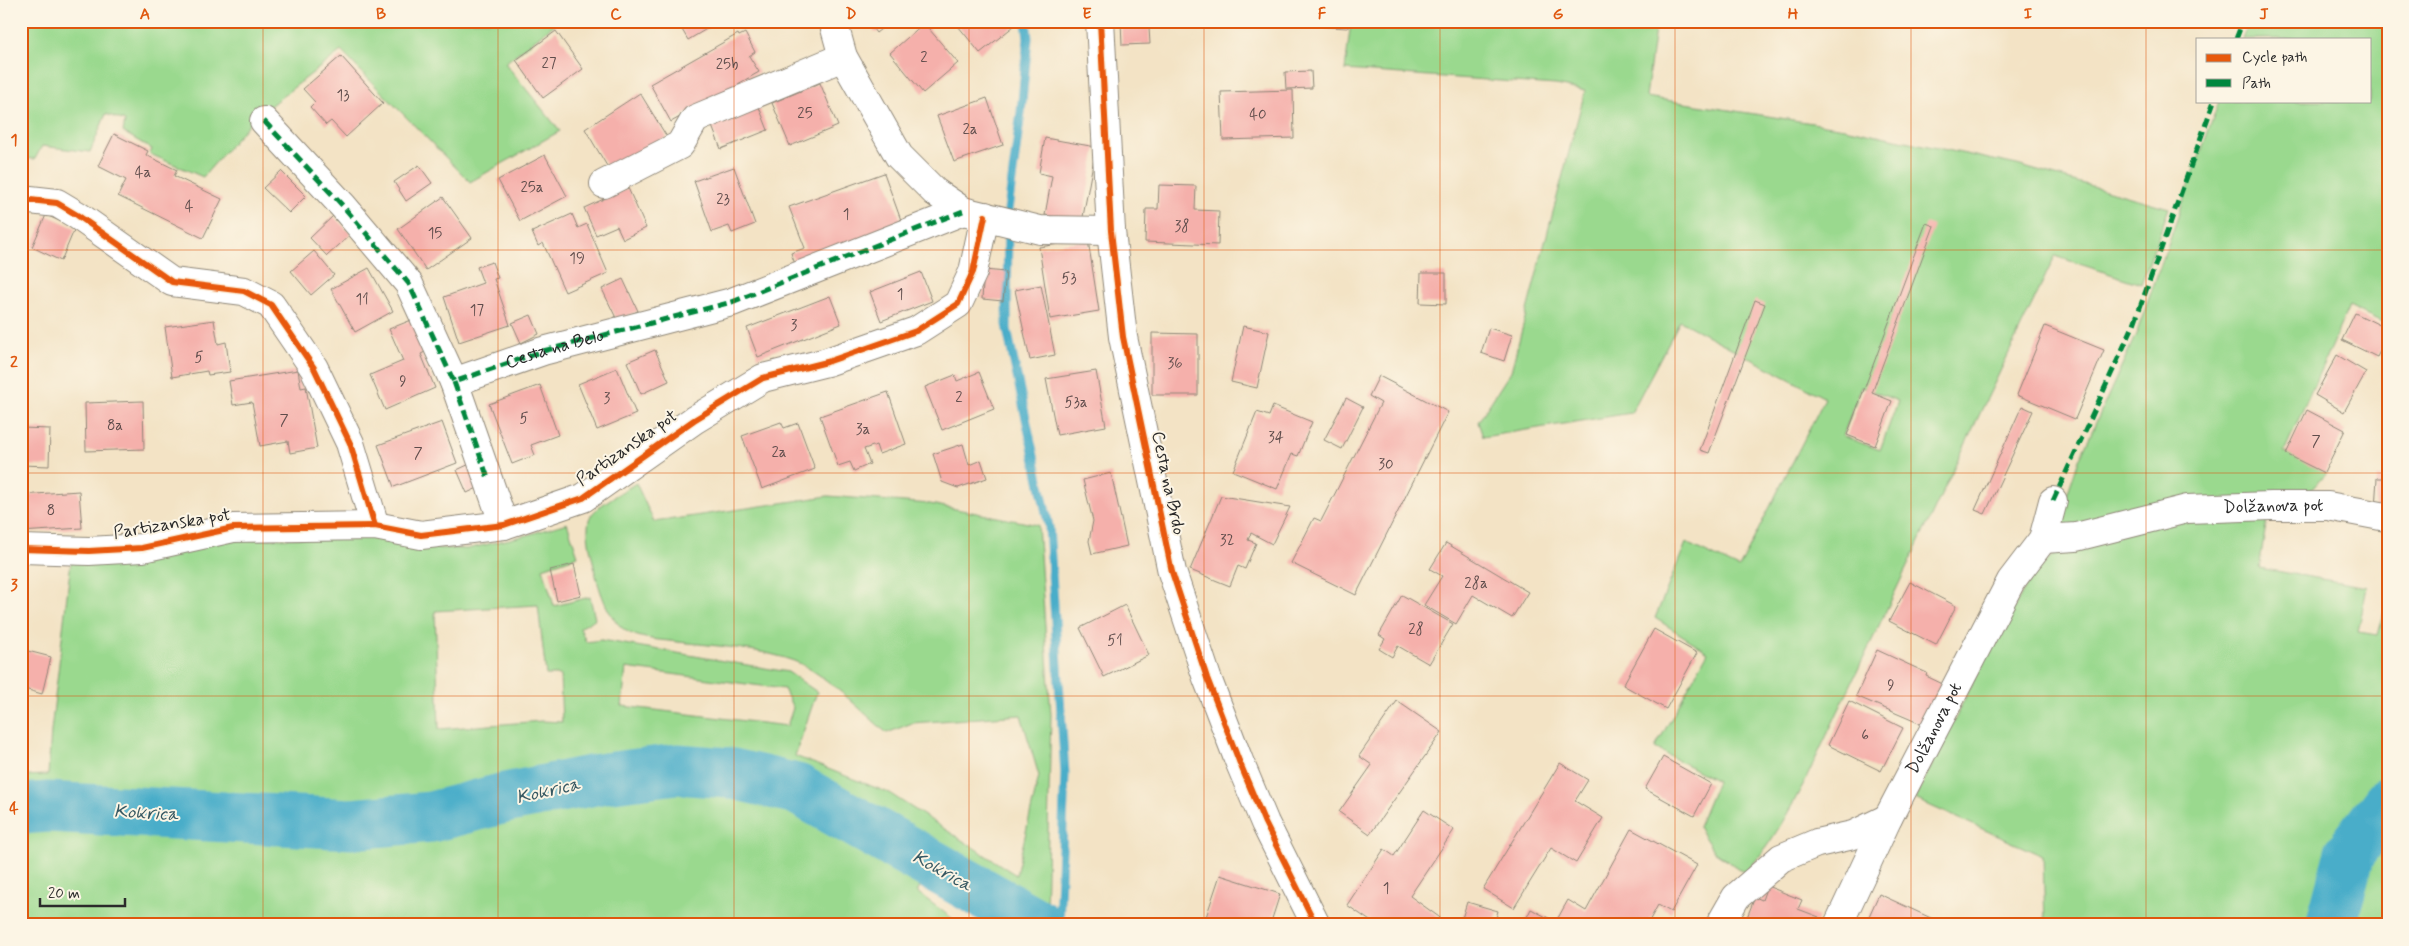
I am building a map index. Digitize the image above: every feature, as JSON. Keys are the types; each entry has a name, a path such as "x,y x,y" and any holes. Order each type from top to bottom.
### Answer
{"street":[{"path":"833,21 843,57 899,156 935,192 974,213 1040,230 1111,231"},
{"name":"Cesta na Brdo","path":"1100,21 1111,231 1123,337 1172,572 1207,678 1239,761 1265,823 1316,925"},
{"path":"604,184 680,144 695,119 843,57"},
{"path":"264,122 343,206 409,284 454,382 504,525"},
{"path":"21,199 57,204 77,215 172,282 244,291 271,305 314,368 346,434 375,526"},
{"name":"Cesta na Belo","path":"454,382 543,351 732,302 974,213"},
{"name":"Partizanska pot","path":"21,549 89,551 142,548 233,528 375,526 420,534 504,525 583,498 694,420 763,378 827,362 916,331 958,304 973,272 974,213"},
{"name":"Dolžanova pot","path":"1838,925 1888,818 2012,581 2043,539 2053,501"},
{"name":"Dolžanova pot","path":"2043,539 2076,537 2187,509 2328,506 2386,517"},
{"path":"1720,925 1736,897 1781,858 1817,843 1853,835 1888,818"}],"green space":[{"path":"21,21 559,21 505,63 560,131 470,182 341,51 253,119 203,177 150,154 152,149 123,132 125,121 106,114 90,152 42,146 35,159 21,158"},
{"path":"1351,21 1656,21 1646,97 1844,128 2017,165 2169,208 2141,284 2055,256 1805,781 1770,841 1745,873 1714,852 1698,827 1717,781 1655,748 1708,652 1655,618 1686,543 1739,568 1825,398 1680,321 1631,413 1483,437 1478,422 1511,371 1585,91 1556,85 1345,70","holes":["1861,387 1898,401 1880,450 1843,436"]},
{"path":"2248,21 2388,21 2388,325 2349,306 2284,452 2326,473 2312,489 2289,498 2075,528 2064,523 2062,509 2079,460 2137,332 2219,102 2372,102 2372,38 2242,38"},
{"path":"636,483 654,522 828,496 930,504 1038,525 1051,715 1046,913 1009,898 876,816 829,793 798,781 709,759 629,761 581,768 457,798 409,807 372,809 323,803 257,809 21,795 21,776 48,775 51,731 71,561 229,540 365,536 432,548 467,549 527,535 567,523 578,556 543,568 554,606 590,597 595,619 580,628 586,642 601,640 788,672 817,692 795,756 889,793 1016,875 1039,776 1021,715 912,723 887,733 830,683 794,661 752,650 654,639 630,633 615,620 604,602 595,570 588,530 591,515 596,510","holes":["538,605 546,675 560,675 562,722 542,721 439,729 435,611","626,668 784,689 793,708 787,726 622,706"]},
{"path":"2268,513 2259,568 2367,587 2358,632 2378,635 2384,612 2388,612 2388,784 2363,816 2346,846 2331,882 2318,925 2167,925 2161,922 2159,925 2045,925 2043,856 1915,799 1977,674 2031,578 2058,550 2170,518"},
{"path":"685,783 737,785 794,803 855,831 922,884 917,892 961,925 21,925 21,820 67,818 233,825 349,839 442,828 592,790"},
{"path":"2388,814 2388,925 2342,925 2353,881 2363,852 2370,838"}],"building":[{"path":"677,21 720,21 688,40"},
{"path":"867,21 891,21 876,33"},
{"path":"954,21 1010,21 1014,26 980,53"},
{"path":"1121,21 1211,21 1211,25 1149,28 1150,44 1122,45"},
{"path":"1313,21 1348,21 1348,28 1313,26"},
{"path":"924,23 958,63 923,93 890,53"},
{"path":"556,31 583,69 543,98 516,60"},
{"path":"745,33 755,52 749,56 759,72 738,84 740,87 725,94 724,92 671,122 650,84 738,34 739,36"},
{"path":"341,56 383,103 346,137 331,121 326,125 310,107 315,102 303,89"},
{"path":"1311,71 1312,88 1286,89 1285,72"},
{"path":"820,83 838,126 790,146 772,103"},
{"path":"1293,90 1294,138 1223,140 1221,92"},
{"path":"640,93 667,137 610,171 585,129"},
{"path":"987,98 1003,145 954,162 937,116"},
{"path":"757,102 768,130 721,149 710,121"},
{"path":"114,134 148,151 146,155 177,170 174,176 222,199 203,238 118,196 126,180 98,166"},
{"path":"1045,138 1096,147 1082,222 1045,215 1052,176 1039,173"},
{"path":"545,155 567,196 520,221 498,180"},
{"path":"419,165 432,183 406,201 394,182"},
{"path":"734,167 755,224 732,233 729,226 712,232 694,181"},
{"path":"281,171 306,196 289,213 263,188"},
{"path":"884,173 902,223 796,267 791,253 805,248 789,207"},
{"path":"1159,185 1196,186 1195,210 1219,211 1218,245 1145,242 1146,209 1158,209"},
{"path":"628,188 646,228 623,239 617,226 596,235 584,208"},
{"path":"443,197 472,238 426,270 398,229"},
{"path":"572,214 578,228 587,224 608,273 565,292 543,243 538,246 532,232"},
{"path":"46,215 75,228 61,261 32,247"},
{"path":"333,216 351,234 327,256 310,238"},
{"path":"1926,223 1934,226 1872,393 1892,401 1875,446 1847,435"},
{"path":"1088,240 1099,311 1050,319 1039,247"},
{"path":"314,251 334,275 311,295 291,271"},
{"path":"492,262 498,278 494,279 510,325 459,342 444,297 483,283 477,267"},
{"path":"369,268 393,311 355,332 331,289"},
{"path":"984,270 1006,272 1003,301 982,299"},
{"path":"921,272 932,301 881,321 870,292"},
{"path":"1421,273 1446,273 1446,304 1420,303"},
{"path":"623,279 638,311 617,320 602,289"},
{"path":"1041,285 1055,355 1030,360 1015,290"},
{"path":"830,296 841,324 758,357 747,328"},
{"path":"1755,300 1765,304 1709,453 1700,450"},
{"path":"2355,313 2388,329 2388,335 2377,357 2342,340"},
{"path":"531,315 539,334 521,343 512,323"},
{"path":"414,319 427,351 421,354 435,388 385,410 370,375 403,361 389,329"},
{"path":"214,320 218,344 226,342 230,372 208,375 207,371 172,377 165,327"},
{"path":"1243,326 1269,332 1257,388 1231,382"},
{"path":"2045,326 2104,350 2075,419 2017,395"},
{"path":"1489,328 1512,335 1504,361 1481,353"},
{"path":"1152,333 1198,334 1198,395 1152,395"},
{"path":"655,350 669,381 641,394 627,362"},
{"path":"2337,355 2366,372 2344,412 2315,395"},
{"path":"617,368 636,414 597,430 578,384"},
{"path":"298,370 301,388 306,387 317,448 290,453 288,441 260,446 252,402 233,405 229,381"},
{"path":"1096,371 1106,426 1057,435 1046,379"},
{"path":"979,372 994,409 942,430 925,387 955,375 957,381"},
{"path":"1379,376 1448,412 1356,595 1291,563 1314,518 1321,521 1381,403 1369,396"},
{"path":"540,385 558,435 531,445 535,455 512,464 489,404"},
{"path":"888,392 906,444 879,454 876,445 864,449 870,464 854,471 850,462 838,466 820,416"},
{"path":"1346,398 1363,407 1342,449 1324,440"},
{"path":"143,401 144,449 86,451 85,403"},
{"path":"1273,406 1312,422 1298,456 1292,454 1277,489 1233,471 1257,412 1269,416"},
{"path":"2022,406 2033,411 1985,514 1975,510"},
{"path":"2307,410 2345,430 2324,473 2286,454"},
{"path":"442,422 457,463 394,487 378,445"},
{"path":"781,422 784,428 798,423 815,469 762,489 742,436"},
{"path":"21,428 50,429 49,466 21,465"},
{"path":"963,444 969,465 981,460 987,478 958,488 942,482 933,454"},
{"path":"474,462 484,485 467,493 457,470"},
{"path":"1111,473 1127,546 1092,554 1089,541 1093,521 1083,480"},
{"path":"2377,478 2388,478 2388,509 2375,508"},
{"path":"79,491 82,528 21,532 21,495"},
{"path":"1221,496 1290,507 1272,544 1251,533 1248,540 1256,543 1245,569 1238,566 1230,586 1190,570"},
{"path":"1446,543 1528,592 1512,618 1473,595 1456,624 1424,605 1442,576 1430,569"},
{"path":"574,564 581,595 557,601 550,570"},
{"path":"1910,582 1956,606 1936,645 1889,621"},
{"path":"1402,595 1453,624 1429,664 1398,646 1392,657 1379,649 1385,639 1379,635"},
{"path":"1125,605 1149,655 1104,677 1080,628"},
{"path":"1654,629 1697,653 1666,709 1623,685"},
{"path":"24,650 51,657 42,694 21,688 21,659"},
{"path":"1877,650 1927,673 1926,676 1947,686 1928,727 1856,696"},
{"path":"1397,701 1442,732 1370,834 1339,812 1372,765 1359,756"},
{"path":"1849,701 1903,728 1881,771 1828,745"},
{"path":"1663,757 1711,784 1694,816 1645,789"},
{"path":"1560,763 1588,780 1575,801 1603,818 1576,863 1551,848 1514,908 1483,889"},
{"path":"1424,810 1454,830 1410,896 1439,917 1433,925 1376,925 1347,905 1384,849 1394,856"},
{"path":"1631,829 1697,865 1671,912 1658,905 1647,925 1554,925 1568,900 1586,911"},
{"path":"1220,875 1280,894 1270,925 1220,925 1205,920"},
{"path":"1767,886 1802,900 1798,909 1819,917 1816,925 1744,925 1755,897 1762,900"},
{"path":"1879,894 1946,925 1865,925"},
{"path":"1467,902 1498,911 1494,925 1460,925"},
{"path":"1531,909 1554,921 1552,925 1523,925"}],"waterway":[{"path":"1026,21 1028,38 1021,112 1008,210 1007,329 1049,527 1065,774 1059,925"},
{"name":"Kokrica","path":"21,809 48,807 351,824 431,817 505,798 605,778 677,769 729,773 797,789 1039,925"},
{"name":"Kokrica","path":"2331,925 2350,853 2388,802"}],"marked path":[{"path":"2236,38 2243,21"},
{"path":"2053,501 2134,324 2214,102"},
{"path":"264,121 343,206 409,284 454,382 543,351 732,302 963,211"},
{"path":"454,382 489,481"}],"cycle path":[{"path":"1100,21 1111,231 1123,337 1172,572 1207,678 1239,761 1265,823 1316,925"},
{"path":"21,199 57,203 172,282 244,291 271,305 314,368 350,443 375,526"},
{"path":"21,549 89,551 142,548 233,528 375,526 421,535 504,525 583,498 694,420 763,378 827,362 916,331 958,304 973,272 985,216"}]}
